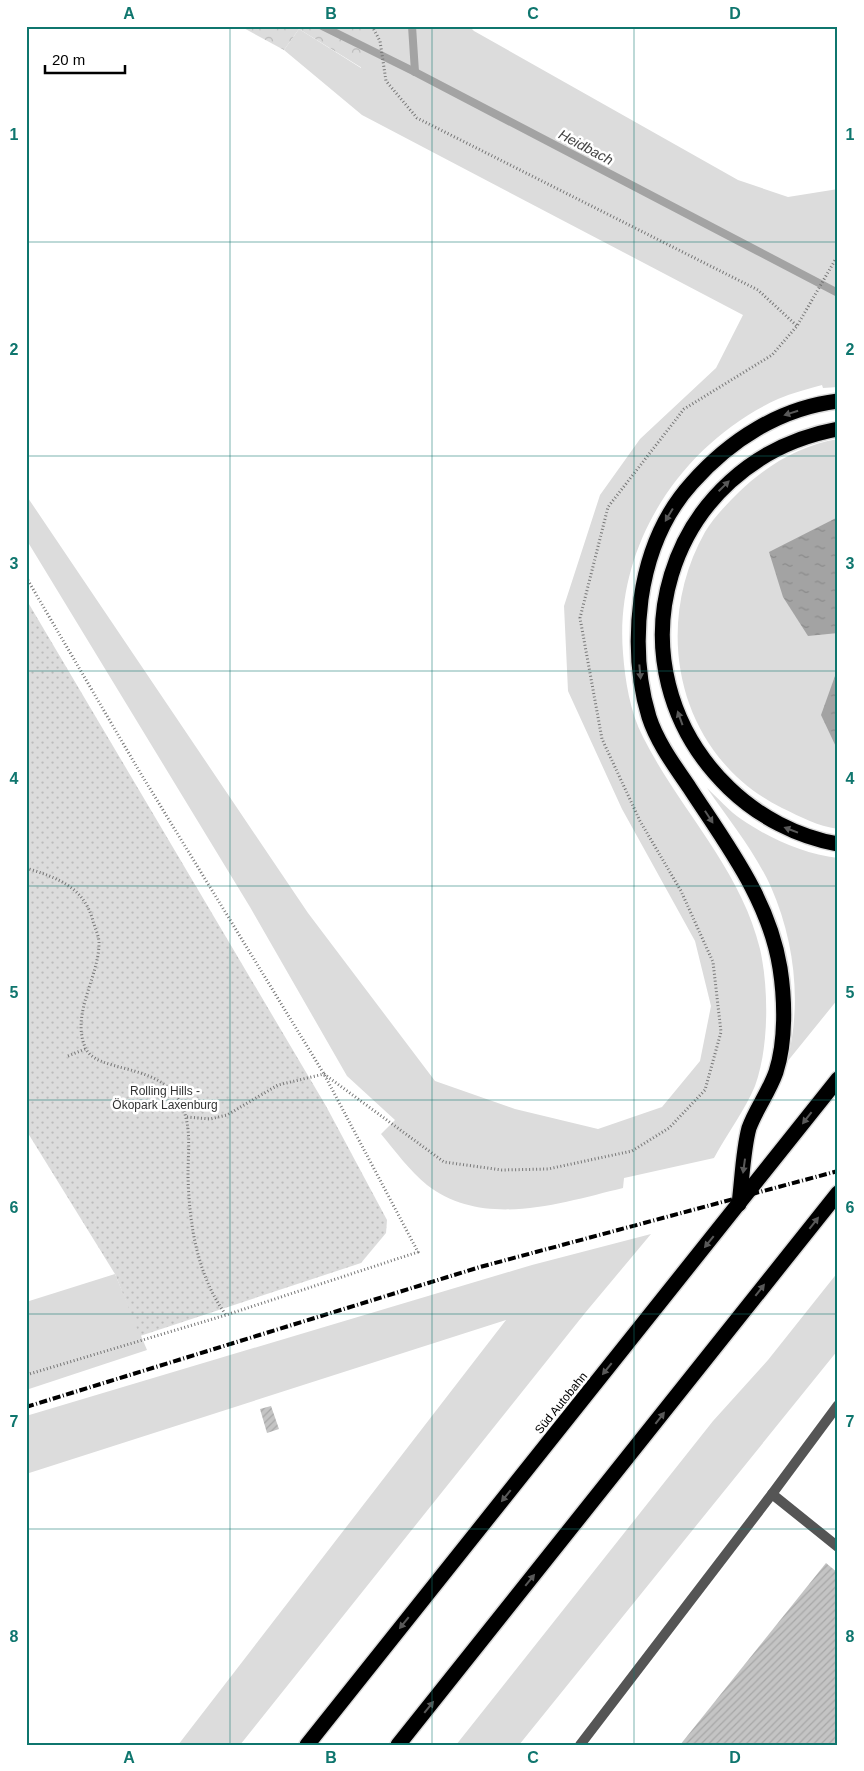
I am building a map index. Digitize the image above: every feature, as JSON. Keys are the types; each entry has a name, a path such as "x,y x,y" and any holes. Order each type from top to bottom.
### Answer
{"highway":[{"path":"739,1204 749,1129 776,1072 784,1004 780,968 771,931 756,894 738,862 668,756 650,718 641,682 637,641 640,606 644,577 666,518 684,491 706,467 728,448 763,425 785,414 838,401"},
{"path":"838,429 802,438 776,449 747,466 723,486 704,509 678,554 669,581 664,616 664,651 669,685 682,724 710,770 746,805 784,827 823,842 838,844"},
{"name":"Süd Autobahn","path":"307,1745 838,1079"},
{"path":"398,1745 838,1193"}],"lane":[{"path":"580,1745 838,1405"},
{"path":"772,1494 838,1546"}],"path":[{"path":"372,26 380,41 386,81 417,118 758,290 797,326"},
{"path":"187,1117 210,1119 227,1115 278,1085 324,1074 444,1162 502,1170 548,1169 632,1151 669,1128 705,1090 720,1032 714,962 681,891 640,821 602,740 580,618 608,507 684,409 772,355 797,326 838,255"},
{"path":"26,576 138,769 324,1074 418,1252 226,1315 26,1374"},
{"path":"26,868 52,876 76,889 91,913 99,941 98,959 83,1012 81,1031 85,1048 100,1061 148,1074 159,1080 172,1091 187,1117 188,1177 195,1244 212,1296 226,1315"},
{"path":"68,1056 85,1048"}],"green space":[{"path":"240,26 361,26 362,68 299,29 284,50"},
{"path":"361,26 469,26 474,31 738,180 788,197 838,189 838,387 823,388 822,385 778,399 743,418 712,442 684,470 661,502 643,537 630,574 623,613 625,674 631,707 638,727 658,764 708,840 739,892 751,920 760,949 765,982 766,1018 760,1071 746,1104 714,1158 624,1178 623,1188 574,1200 523,1209 473,1206 449,1198 420,1179 381,1134 395,1120 347,1076 250,907 26,539 26,495 308,913 435,1081 515,1109 598,1129 662,1107 700,1061 711,1006 695,941 622,809 568,691 564,606 600,495 640,439 716,368 743,315 362,115 284,50 299,29 361,68"},
{"path":"838,439 838,829 816,823 782,808 747,786 719,757 698,724 684,688 678,649 679,609 688,570 712,521 739,492 772,465 810,446"},
{"name":"Rolling Hills - Ökopark Laxenburg","path":"26,599 326,1106 387,1220 386,1233 361,1263 140,1336 115,1274 26,1130"},
{"path":"707,788 737,816 764,833 800,849 838,858 838,999 787,1062 792,1040 795,996 794,973 786,929 765,874"},
{"path":"651,1234 585,1313 240,1745 178,1745 506,1320 26,1474 26,1416 532,1265"},
{"path":"838,1272 838,1350 519,1745 456,1745 713,1421 768,1360"},
{"path":"115,1274 147,1350 26,1390 26,1302"}],"water":[{"path":"838,517 838,633 808,636 783,597 769,552"},
{"path":"838,675 838,751 821,715 835,676"}],"building":[{"path":"271,1406 279,1429 267,1433 260,1409"},
{"path":"826,1563 838,1573 838,1745 680,1745"}],"waterway":[{"name":"Heidbach","path":"322,26 415,72 838,293"},
{"path":"412,26 415,72"}],"railway":[{"path":"26,1407 480,1267 838,1171"}]}
